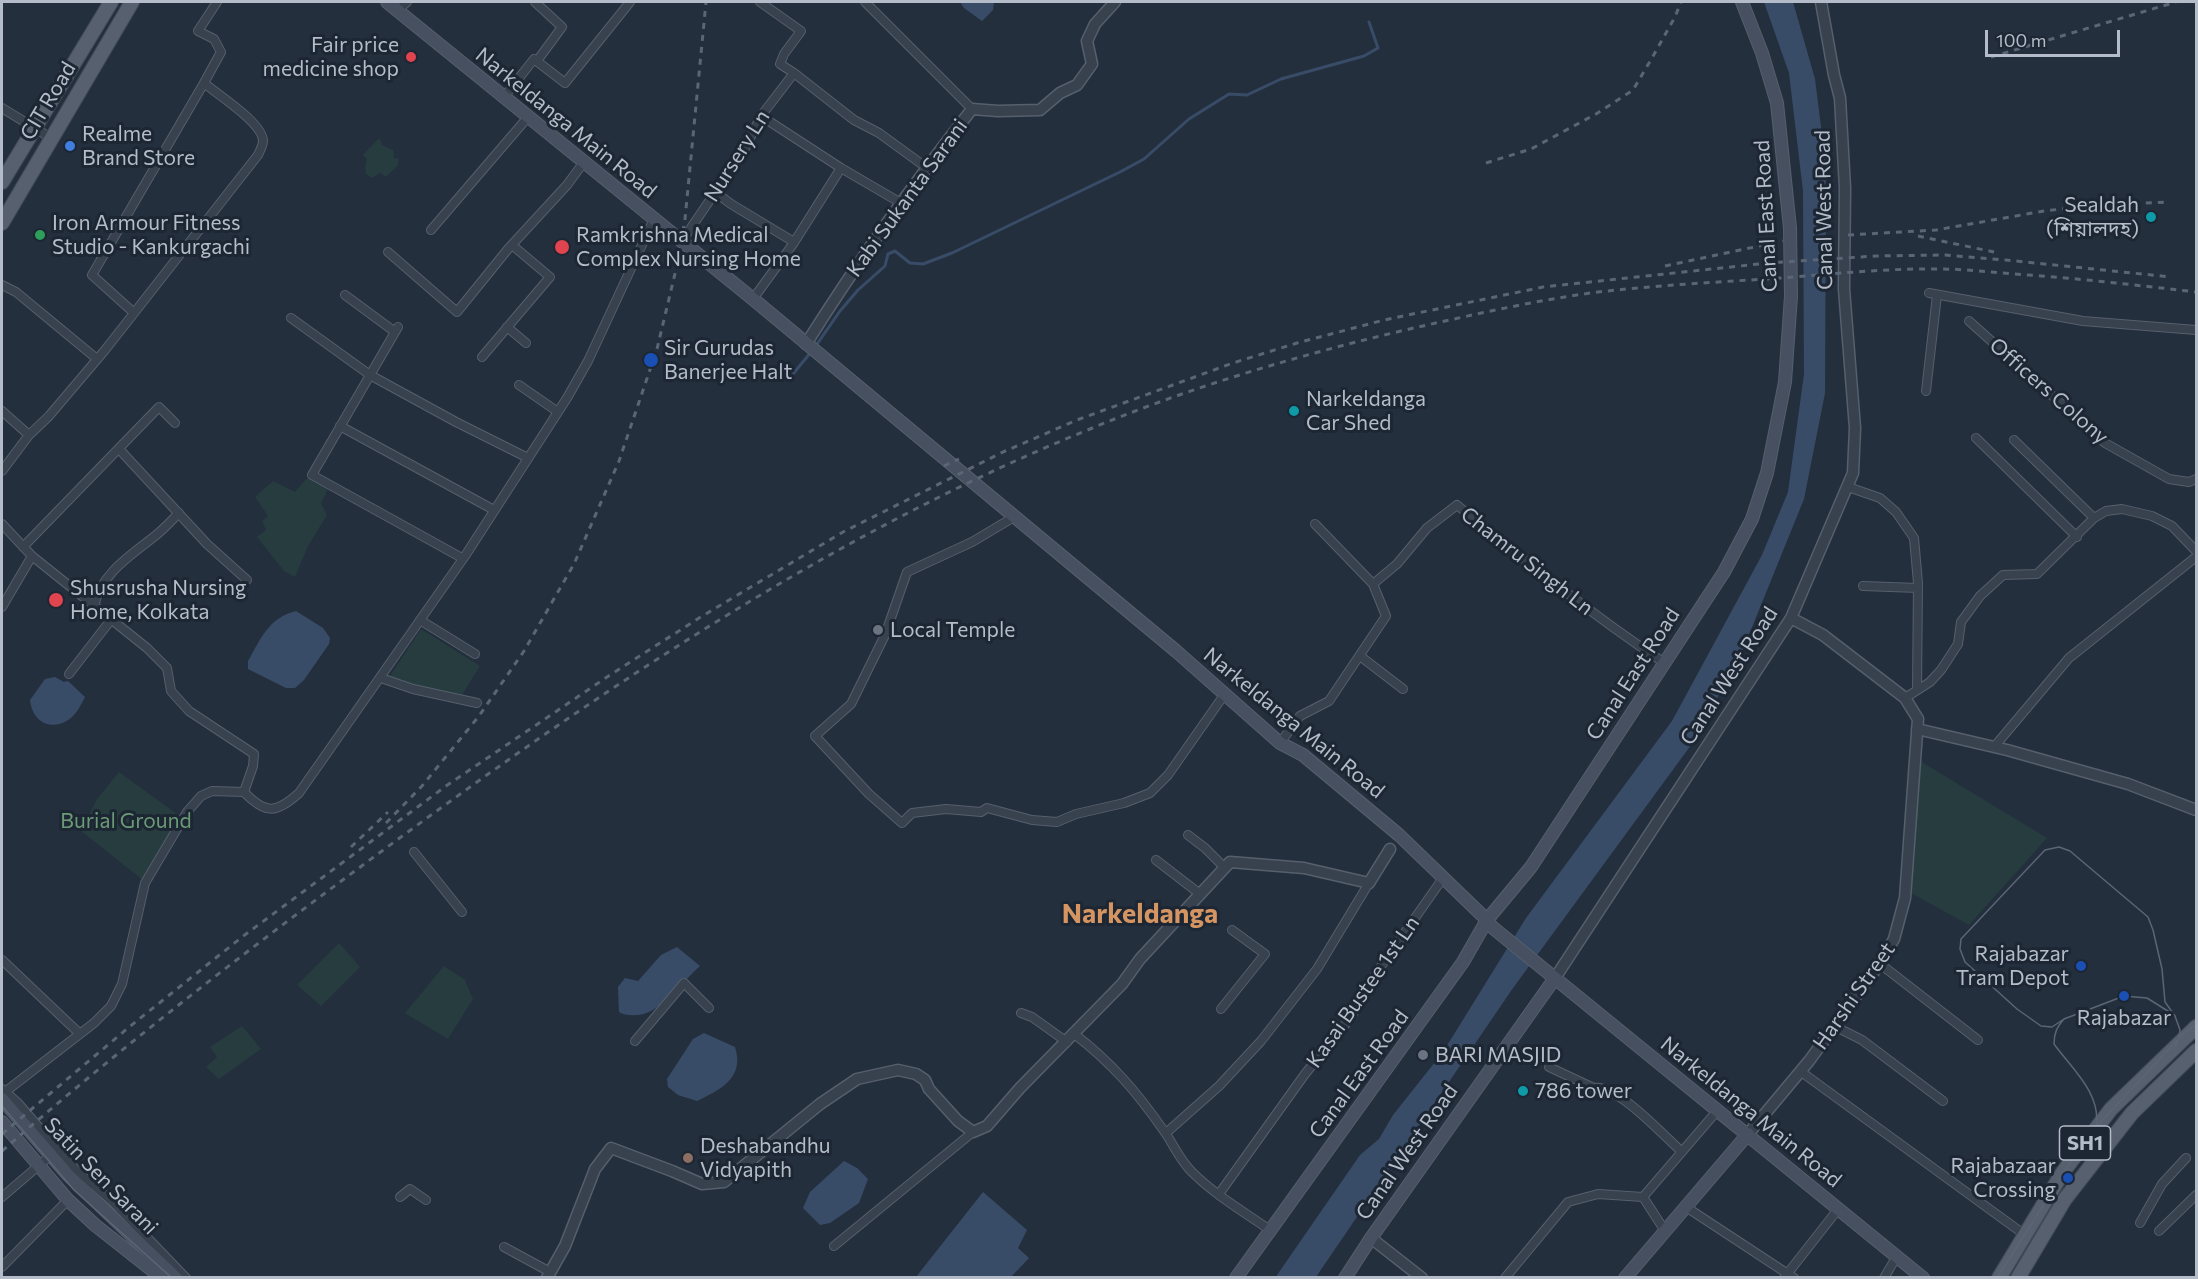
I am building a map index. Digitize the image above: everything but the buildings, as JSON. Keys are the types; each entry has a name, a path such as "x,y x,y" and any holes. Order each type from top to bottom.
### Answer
{"main road":[{"name":"CIT Road","path":"2,182 111,2"},
{"name":"Narkeldanga Main Road","path":"387,2 402,6 504,97 753,299 1176,651 1280,743 1303,755 1399,835 1490,924 1717,1112 1748,1134 1923,1278"},
{"name":"Canal East Road","path":"1236,1278 1531,867 1724,572 1752,519 1767,472 1785,382 1791,296 1790,228 1777,103 1762,53 1742,2"},
{"name":"CIT Road","path":"2,223 126,4"},
{"name":"Canal West Road","path":"1345,1278 1550,974"},
{"name":"SH1","path":"1999,1278 2063,1172 2111,1109 2194,1040"},
{"path":"2018,1278 2065,1199 2125,1122 2194,1040"},
{"name":"Satin Sen Sarani","path":"3,1093 51,1156 79,1186 176,1278"},
{"name":"Satin Sen Sarani","path":"2,1122 68,1200 95,1225 162,1278"},
{"path":"1626,1277 1748,1134"}],"street":[{"path":"133,312 92,275 221,52 214,39 198,31 218,2"},
{"path":"535,2 562,27 537,61"},
{"path":"504,97 534,59 565,83 630,2"},
{"path":"760,2 801,32 784,54 780,64 854,120 879,133 927,168"},
{"path":"865,2 972,109"},
{"name":"Kabi Sukanta Sarani","path":"806,344 901,203 972,109 1040,110 1060,93 1077,85 1092,64 1087,41 1095,24 1115,2"},
{"name":"Canal West Road","path":"1550,974 1791,618 1853,473 1855,428 1844,289 1845,188 1840,98 1821,2"},
{"name":"Nursery Ln","path":"682,241 744,150 761,116 794,73"},
{"path":"2,471 29,435 49,416 97,359 258,154 263,141 261,132 251,121 204,83"},
{"path":"2,108 51,138"},
{"path":"761,116 841,168 901,203"},
{"path":"431,230 528,117"},
{"path":"388,252 457,312 584,162"},
{"path":"753,299 794,242 841,168"},
{"path":"715,192 794,242"},
{"path":"186,1278 113,1203 77,1171 3,1093 94,1023 111,1006 122,984 145,883 187,812 201,796 212,791 244,792 257,805 267,809 280,808 298,793 381,678 558,412 588,361 654,219"},
{"path":"482,357 550,277 512,245"},
{"path":"2,285 16,292 97,359"},
{"path":"1926,391 1933,294 2082,321 2196,330"},
{"path":"345,295 396,330 312,474 462,558"},
{"path":"291,318 370,375 528,458"},
{"name":"Officers Colony","path":"1969,321 2105,443 2169,479 2189,482 2196,479"},
{"path":"507,327 526,343"},
{"path":"519,384 558,412"},
{"path":"23,547 159,407 175,423"},
{"path":"2,411 29,435"},
{"path":"340,426 494,510"},
{"path":"1976,438 2077,537"},
{"path":"2014,440 2094,518"},
{"path":"119,449 207,544 247,580"},
{"path":"1848,487 1880,498 1896,512 1914,538 1918,588 1917,690"},
{"name":"Chamru Singh Ln","path":"1373,584 1397,564 1427,528 1457,505 1545,577 1619,633 1663,662"},
{"path":"1905,698 1930,682 1957,648 1959,625 1980,596 2003,575 2037,574 2094,518 2106,511 2122,509 2152,516 2172,526 2196,551"},
{"path":"94,607 96,595 108,577 131,553 180,513"},
{"path":"1014,517 972,542 907,572 885,635 851,704 815,736 869,794 902,823 912,813 946,809 981,812 987,808 1032,820 1057,822 1076,814 1124,803 1150,792 1168,775 1224,695"},
{"path":"2,524 32,556 110,621 147,648 167,668 171,691 189,711 254,754 254,766 244,792"},
{"path":"1280,743 1300,716 1329,701 1386,616 1373,584 1315,524"},
{"path":"2,607 32,556"},
{"path":"1994,747 2069,658 2196,557"},
{"path":"1863,586 1918,588"},
{"path":"1791,618 1823,635 1905,698 1918,719 1917,729 1994,747 2128,784 2196,810"},
{"path":"420,620 475,654"},
{"path":"69,674 110,621"},
{"path":"1360,656 1403,689"},
{"path":"381,678 413,689 477,703"},
{"name":"Harshi Street","path":"1748,1134 1834,1026 1894,939 1905,898 1917,729"},
{"path":"1188,835 1225,867"},
{"path":"1166,1133 1220,1086 1262,1041 1317,969 1390,849"},
{"path":"414,852 462,912"},
{"path":"1156,860 1200,894"},
{"path":"834,1246 973,1132 987,1126 1020,1088 1122,984 1140,958 1230,862 1304,868 1369,883"},
{"name":"Kasai Bustee 1st Ln","path":"1219,1194 1305,1074 1352,1016 1363,992 1443,878"},
{"path":"1221,1009 1265,954 1232,930"},
{"path":"2,960 80,1034"},
{"path":"1879,963 1978,1040"},
{"path":"635,1041 684,983 709,1008"},
{"path":"1021,1013 1102,1055 1126,1081 1166,1133 1176,1153 1193,1173 1270,1230"},
{"path":"1834,1026 1862,1040 1943,1101"},
{"path":"1549,1067 1594,1088 1601,1087 1620,1096 1682,1152"},
{"path":"504,1247 548,1275 565,1246 596,1169 610,1148 702,1184 724,1182 820,1104 857,1079 898,1070 916,1074 925,1080 929,1089 958,1121 973,1132"},
{"path":"1800,1071 2025,1235"},
{"path":"1643,1197 1717,1112"},
{"path":"2,1197 51,1156"},
{"path":"2140,1223 2162,1184 2186,1158"},
{"path":"400,1197 410,1190 426,1200"},
{"path":"1505,1278 1568,1202 1598,1194 1643,1197"},
{"path":"2159,1231 2196,1195"},
{"path":"1643,1197 1665,1231"},
{"path":"2,1267 68,1200"},
{"path":"1686,1207 1788,1276 1839,1208"},
{"path":"1371,1238 1422,1278"},
{"path":"1884,1278 1897,1256"}],"green space":[{"path":"380,139 382,145 393,150 394,158 399,159 398,165 386,177 380,173 372,178 366,174 367,159 363,155"},
{"path":"308,477 329,487 321,503 327,515 308,546 295,577 284,571 257,537 266,530 262,521 268,516 255,497 273,481 295,492"},
{"path":"421,629 480,666 462,695 388,679"},
{"path":"1920,761 2047,838 1969,925 1911,893"},
{"name":"Burial Ground","path":"119,772 181,817 143,880 81,831 97,799"},
{"path":"339,943 360,967 321,1006 297,985"},
{"path":"444,966 465,980 473,999 448,1039 405,1013"},
{"path":"242,1026 261,1049 219,1079 206,1067 217,1057 210,1047"}],"water":[{"path":"960,2 994,2 993,10 982,21 964,8"},
{"path":"1764,2 1793,2 1815,79 1826,167 1825,393 1804,499 1742,652 1694,741 1513,988 1316,1277 1275,1278 1360,1155 1379,1139 1393,1115 1443,1052 1526,918 1672,721 1762,555 1788,492 1804,374 1803,191 1789,73"},
{"path":"296,611 323,628 330,638 329,644 304,680 295,688 286,688 248,669 248,661 266,630 286,614"},
{"path":"55,677 64,682 68,681 85,697 71,718 54,725 38,718 31,707 30,700 45,679"},
{"path":"677,947 700,966 651,1011 635,1015 619,1012 618,987 625,978 638,981 661,955"},
{"path":"704,1033 735,1047 737,1067 728,1082 697,1101 678,1095 668,1087 667,1079 693,1039"},
{"path":"844,1161 857,1168 868,1179 859,1203 830,1223 820,1225 803,1208 810,1192"},
{"path":"983,1192 1027,1230 1018,1248 1029,1258 1011,1277 916,1277"}],"waterway":[{"path":"815,347 858,290 885,266 888,254 895,251 910,263 923,264 952,253 1144,159 1189,119 1229,94 1247,95 1281,79 1364,56 1378,48 1369,22"},
{"path":"793,374 811,352"}],"tram line":[{"path":"2064,1019 2052,1027 2041,1026 2017,1009 1965,962 1960,949 1961,939 2045,850 2059,847 2070,851 2148,917 2162,969 2165,1002 2175,1016 2180,1030 2174,1049"},
{"path":"2096,1127 2097,1115 2090,1093 2054,1044 2055,1033 2059,1025 2064,1019 2124,996 2147,998 2171,1013"},
{"path":"1997,1278 2072,1160 2096,1127 2184,1033 2196,1025"},
{"path":"2,1106 74,1190 172,1278"}],"railway":[{"path":"386,823 422,786 479,716 524,651 574,564 619,461 657,349 678,261 685,219 706,2"},
{"path":"1486,163 1531,149 1596,114 1633,90 1675,17 1681,2"},
{"path":"1991,57 2176,2"},
{"path":"1848,235 1936,230 2044,211 2097,205 2169,202"},
{"path":"1918,236 1994,252"},
{"path":"1665,266 1783,241"},
{"path":"2,1134 128,1028 242,937 446,786 607,677 699,618 843,532 1003,452 1077,420 1233,363 1297,343 1384,320 1543,287 1768,263 1876,256 1945,255 2171,277"},
{"path":"2,1151 136,1039 274,932 452,800 626,680 715,623 898,518 993,471 1130,413 1211,384 1334,348 1485,312 1598,292 1920,269 1968,270 2196,292"},
{"path":"944,466 959,459"},
{"path":"351,847 388,812"}],"place":[{"name":"Fair price medicine shop","path":"411,57"},
{"name":"Realme Brand Store","path":"70,146"},
{"name":"Sealdah (শিয়ালদহ)","path":"2151,217"},
{"name":"Iron Armour Fitness Studio - Kankurgachi","path":"40,235"},
{"name":"Ramkrishna Medical Complex Nursing Home","path":"562,247"},
{"name":"Sir Gurudas Banerjee Halt","path":"651,360"},
{"name":"Narkeldanga Car Shed","path":"1294,411"},
{"name":"Shusrusha Nursing Home, Kolkata","path":"56,600"},
{"name":"Local Temple","path":"878,630"},
{"name":"Rajabazar Tram Depot","path":"2081,966"},
{"name":"Rajabazar","path":"2124,996"},
{"name":"BARI MASJID","path":"1423,1055"},
{"name":"786 tower","path":"1523,1091"},
{"name":"Deshabandhu Vidyapith","path":"688,1158"},
{"name":"Rajabazaar Crossing","path":"2068,1178"}],"district":[{"name":"Narkeldanga","path":"1140,914"}]}
